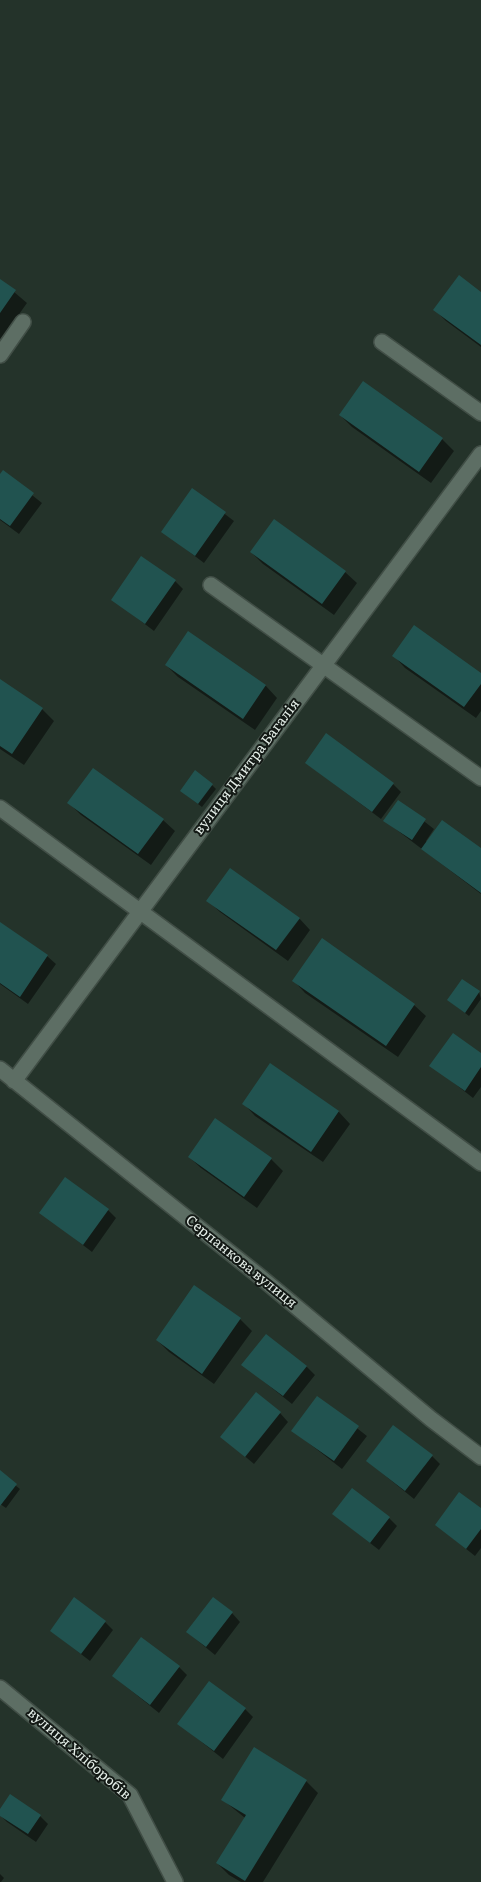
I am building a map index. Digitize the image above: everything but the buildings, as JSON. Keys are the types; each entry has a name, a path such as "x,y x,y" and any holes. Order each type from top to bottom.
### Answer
{"street":[{"path":"0,355 23,322"},
{"path":"382,342 481,414"},
{"name":"вулиця Дмитра Багалія","path":"14,1080 481,454"},
{"path":"211,585 481,778"},
{"path":"0,808 481,1163"},
{"name":"Серпанкова вулиця","path":"0,1069 258,1275 431,1419 481,1457"},
{"name":"вулиця Хліборобів","path":"0,1688 130,1795 175,1882"}]}
